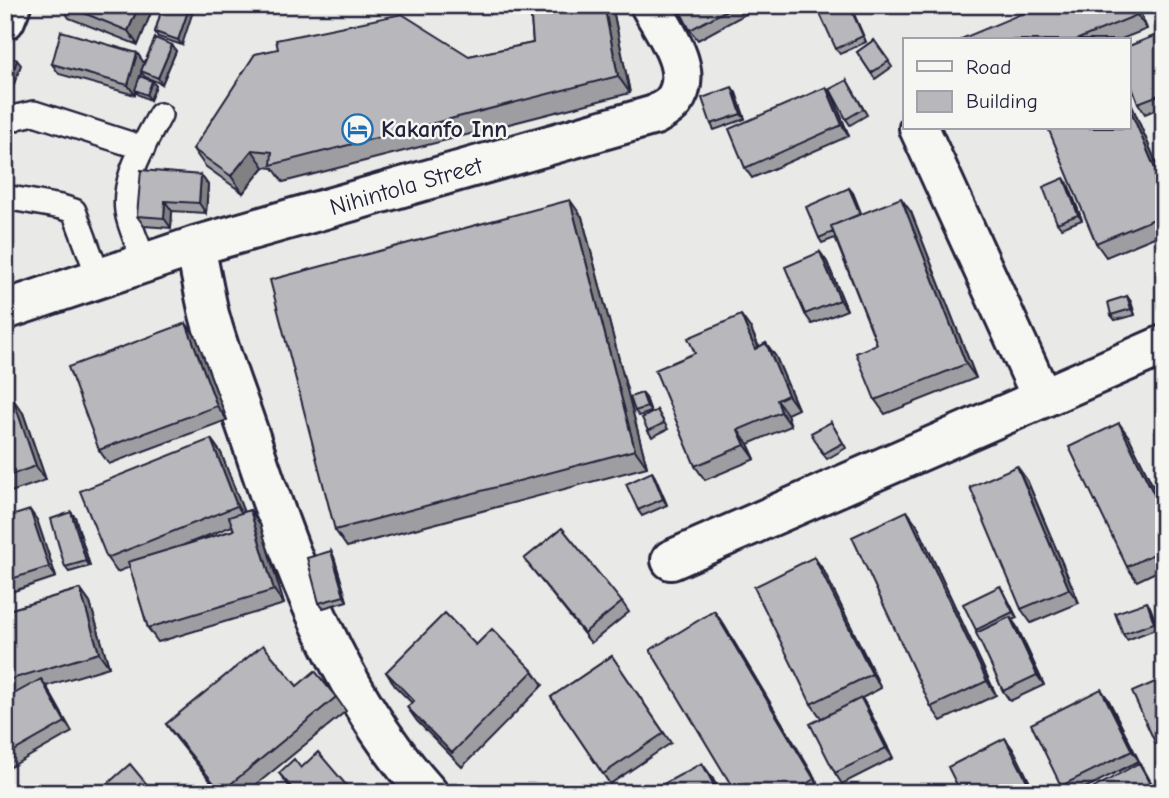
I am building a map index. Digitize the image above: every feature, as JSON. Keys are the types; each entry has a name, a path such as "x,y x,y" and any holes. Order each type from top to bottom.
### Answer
{"street":[{"path":"5,20 11,5"},
{"name":"Nihintola Street","path":"5,310 195,247 655,115 674,102 681,71 679,59 650,5"},
{"path":"920,130 1042,398"},
{"path":"195,247 210,315 274,509 333,652 358,699 428,793"},
{"path":"671,560 1164,345"}],"lane":[{"path":"5,123 34,113 143,148"},
{"path":"145,262 128,218 127,199 131,178 160,115"},
{"path":"5,197 74,211 99,278"}],"building":[{"path":"64,5 139,5 128,31"},
{"path":"163,5 190,5 178,40 155,32"},
{"name":"Kakanfo Inn","path":"530,5 604,5 618,76 271,165 272,152 252,150 231,176 193,149 255,54 278,49 276,40 402,14 469,56 533,43"},
{"path":"677,5 736,5 690,30"},
{"path":"816,5 849,5 863,36 836,49"},
{"path":"1042,5 1133,5 1137,15 1081,38 963,38"},
{"path":"61,31 137,53 128,85 52,64"},
{"path":"1164,32 1164,93 1138,103 1130,82 1130,46"},
{"path":"155,38 172,45 158,78 141,71"},
{"path":"874,40 889,61 871,73 857,52"},
{"path":"5,55 17,60 5,93"},
{"path":"140,76 152,81 147,95 135,90"},
{"path":"847,80 863,109 846,119 830,89"},
{"path":"732,87 741,114 711,124 702,98"},
{"path":"826,87 842,125 745,168 729,129"},
{"path":"1130,109 1164,190 1164,215 1096,243 1049,130 1130,130"},
{"path":"141,170 201,175 199,203 165,201 164,218 137,216"},
{"path":"1064,178 1078,215 1057,223 1043,187"},
{"path":"849,188 860,214 831,226 833,232 819,238 806,207"},
{"path":"901,198 966,364 875,400 856,353 877,344 831,226"},
{"path":"570,200 635,450 335,530 270,280"},
{"path":"820,252 840,300 805,314 785,267"},
{"path":"1127,296 1131,309 1111,315 1108,302"},
{"path":"741,315 755,349 766,343 788,395 777,400 781,412 738,430 745,445 695,466 655,370 695,353 688,338"},
{"path":"186,323 217,406 99,450 68,367"},
{"path":"642,393 647,407 635,411 630,397"},
{"path":"13,399 36,466 5,477 5,402"},
{"path":"657,410 664,423 648,431 642,418"},
{"path":"831,422 843,443 823,454 811,433"},
{"path":"1119,423 1164,515 1164,549 1127,567 1069,447"},
{"path":"211,439 237,506 107,558 80,491"},
{"path":"1017,466 1069,589 1021,609 970,487"},
{"path":"652,472 663,499 638,510 626,484"},
{"path":"30,510 49,567 5,581 5,518"},
{"path":"250,510 274,590 148,628 128,562 234,530 229,517"},
{"path":"907,511 987,681 931,707 852,537"},
{"path":"71,512 86,561 65,567 51,519"},
{"path":"562,528 622,602 584,633 524,559"},
{"path":"331,551 344,596 319,603 307,558"},
{"path":"814,557 872,674 811,704 754,587"},
{"path":"1000,586 1013,612 976,630 963,604"},
{"path":"80,589 99,653 5,681 5,611"},
{"path":"1147,602 1154,623 1123,634 1115,613"},
{"path":"714,611 814,779 791,793 736,793 650,650"},
{"path":"445,613 476,645 492,629 533,671 452,753 407,707 414,701 386,672"},
{"path":"1010,617 1037,675 1003,691 976,633"},
{"path":"263,645 297,686 315,671 336,697 221,792 166,724"},
{"path":"612,656 664,733 603,774 551,697"},
{"path":"41,679 65,722 5,756 5,699"},
{"path":"1162,679 1164,682 1164,762 1132,692"},
{"path":"1101,689 1132,751 1061,786 1031,724"},
{"path":"861,698 886,748 835,773 810,724"},
{"path":"1005,738 1033,793 961,793 948,767"},
{"path":"318,752 353,793 296,793 279,773 294,759 301,768"},
{"path":"702,763 718,793 647,793"},
{"path":"1139,763 1156,793 1085,793"},
{"path":"130,764 154,793 97,793"}],"place":[{"name":"Kakanfo Inn","path":"358,129"}]}
